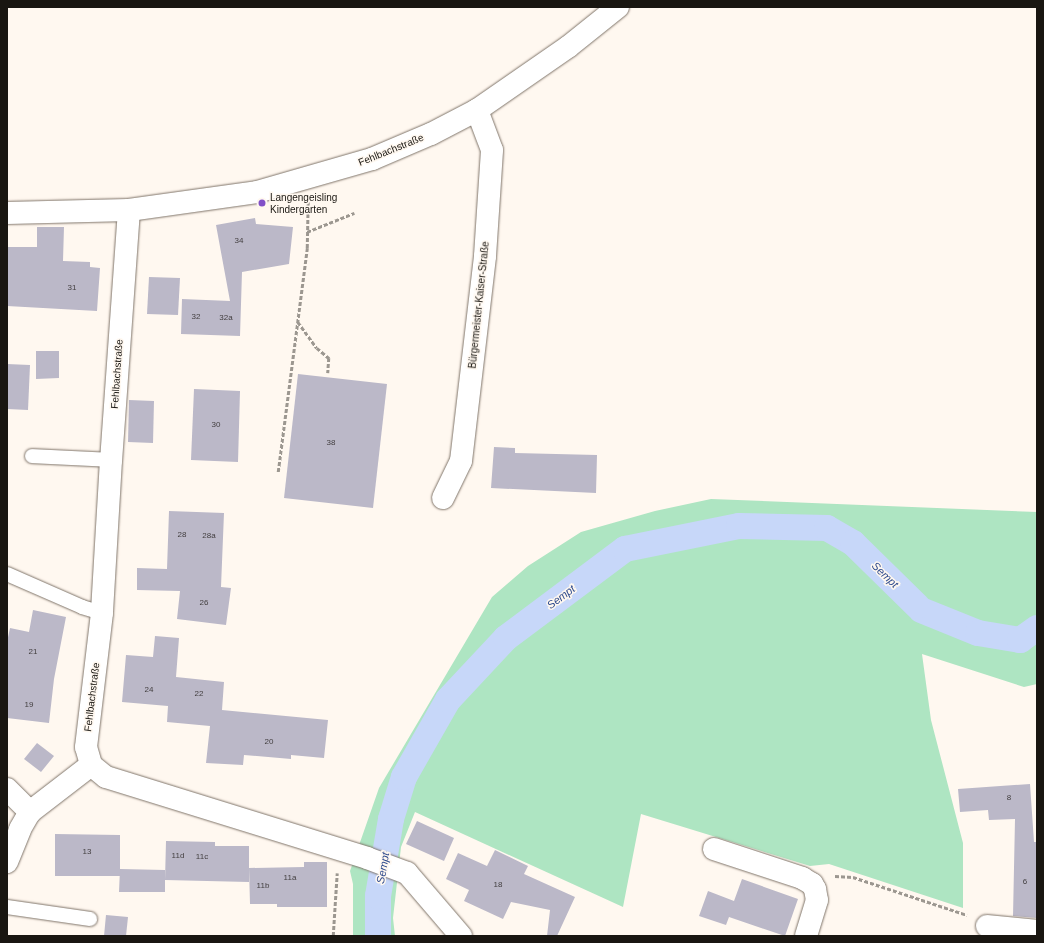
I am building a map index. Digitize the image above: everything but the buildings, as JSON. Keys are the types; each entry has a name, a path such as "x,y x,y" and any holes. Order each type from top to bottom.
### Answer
{"street":[{"name":"Fehlbachstraße","path":"7,213 130,210 257,192 315,177 372,159 431,134 477,110 568,47 618,7"},
{"name":"Bürgermeister-Kaiser-Straße","path":"443,498 462,461 485,256 492,150 477,110"},
{"name":"Fehlbachstraße","path":"91,765 86,747 102,613 111,460 130,210"},
{"path":"7,862 20,829 30,812 91,765 106,777 340,849 407,873 461,936"},
{"path":"7,788 30,812"},
{"path":"714,849 807,880 815,889 817,900 806,936"},
{"path":"987,926 1037,931"}],"lane":[{"path":"32,456 111,460"},
{"path":"7,574 82,607 102,613"},
{"path":"7,907 90,919"}],"path":[{"path":"278,472 298,322 307,232 308,198"},
{"path":"307,232 354,214"},
{"path":"298,322 317,348 329,358 328,374"},
{"path":"333,936 335,885 340,849"},
{"path":"815,889 825,879 838,875 853,877 962,912 987,926"}],"green space":[{"path":"711,499 1037,512 1037,684 1024,687 922,654 931,720 963,843 963,908 829,864 810,866 641,814 623,907 415,812 401,847 393,918 395,936 353,936 353,884 350,871 379,788 492,597 528,566 581,532 655,511"}],"waterway":[{"name":"Sempt","path":"378,936 378,896 391,819 404,777 448,700 506,638 625,549 739,526 827,528 853,543 917,606"},
{"name":"Sempt","path":"921,610 978,633 1020,640 1037,628"}],"place":[{"name":"Langengeisling Kindergarten","path":"262,203"}]}
